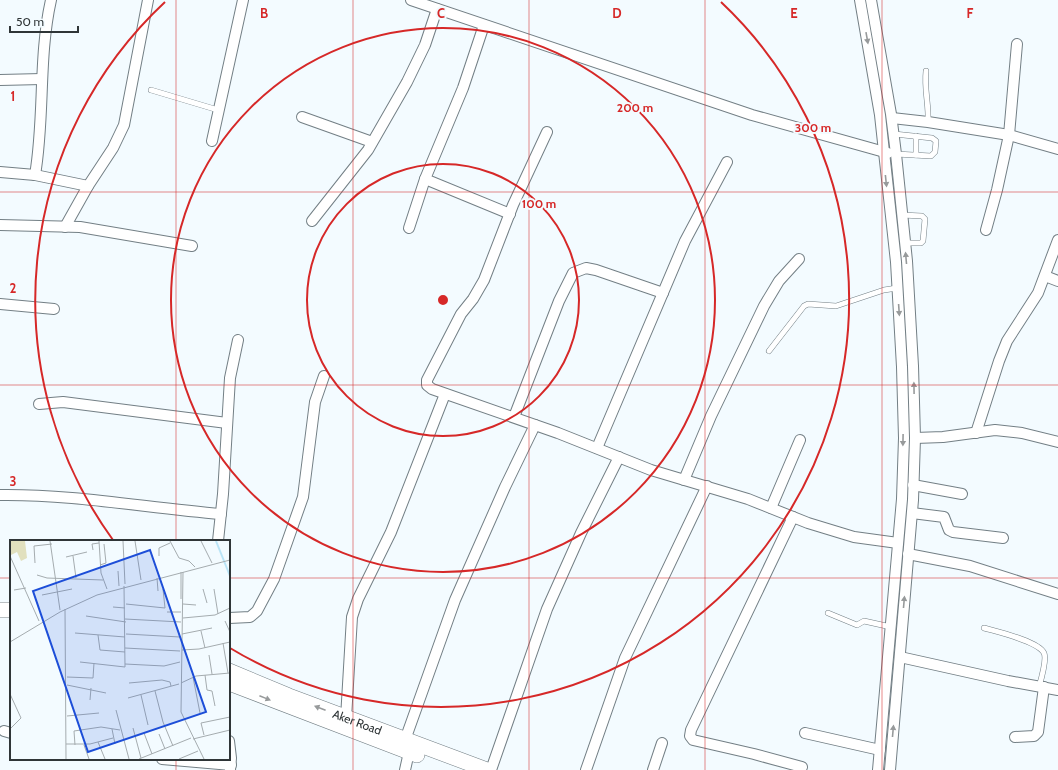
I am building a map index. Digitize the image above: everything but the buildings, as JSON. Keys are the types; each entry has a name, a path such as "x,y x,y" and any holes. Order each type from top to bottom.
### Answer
{"street":[{"path":"35,175 39,153 45,25 51,0"},
{"path":"65,227 88,186 113,148 124,125 148,0"},
{"path":"212,140 243,0"},
{"path":"411,0 752,115 883,152 896,154"},
{"path":"860,0 880,115 897,288 902,367 904,438 902,499 878,770"},
{"path":"871,0 892,118 905,243 913,366 915,438 912,513 890,770"},
{"path":"312,221 372,142 407,82 425,45 437,9"},
{"path":"409,228 425,179 463,88 484,25"},
{"path":"986,230 997,190 1009,135 1017,44"},
{"path":"0,80 42,79"},
{"path":"302,117 372,142"},
{"path":"892,118 928,122 1009,135 1058,149"},
{"path":"547,132 510,214 484,280 473,299 461,314 427,380 427,385 432,389 445,394 514,417 684,480 748,499 854,537 898,543"},
{"path":"597,448 685,241 727,162"},
{"path":"0,172 35,175 88,186"},
{"path":"425,179 510,214"},
{"path":"0,225 80,227 192,246"},
{"path":"976,433 1007,341 1038,294 1058,240"},
{"path":"684,480 712,416 764,306 779,281 799,259"},
{"path":"514,417 559,301 573,273 586,268 596,270 663,293"},
{"path":"1045,276 1058,280"},
{"path":"0,304 54,309"},
{"path":"218,540 230,378 238,340"},
{"path":"230,618 250,617 257,611 274,579 303,497 316,402 324,376"},
{"path":"346,718 352,617 358,599 391,532 445,394"},
{"path":"39,404 63,402 227,422"},
{"path":"405,770 407,746 455,600 505,487 535,425"},
{"path":"915,438 995,430 1022,433 1058,442"},
{"path":"771,508 800,440"},
{"path":"491,770 547,609 581,534 619,457"},
{"path":"913,485 962,494"},
{"path":"586,770 625,658 707,486"},
{"path":"0,495 72,498 221,514"},
{"path":"912,513 944,517 949,530 953,532 1004,538"},
{"path":"793,516 690,730 690,736 693,740 802,767"},
{"path":"908,554 970,566 1058,594"},
{"path":"900,657 1058,690"},
{"name":"Aker Road","path":"230,671 346,718 407,746 456,766 488,770"},
{"name":"Aker Road","path":"230,683 321,720 407,746"},
{"path":"1015,737 1034,736 1038,732 1042,687"},
{"path":"805,733 880,750"},
{"path":"653,770 662,743"},
{"path":"170,760 230,767"}],"lane":[{"path":"926,71 924,87 929,105 928,122"},
{"path":"151,90 218,110"},
{"path":"894,134 932,138 936,141 933,155 896,154"},
{"path":"916,136 916,155"},
{"path":"902,215 922,216 925,219 923,241 921,243 905,243"},
{"path":"769,350 804,306 808,304 836,306 884,290 897,288"},
{"path":"828,613 857,625 864,621 891,627"},
{"path":"984,628 1025,641 1042,651 1045,659 1042,687"}]}
